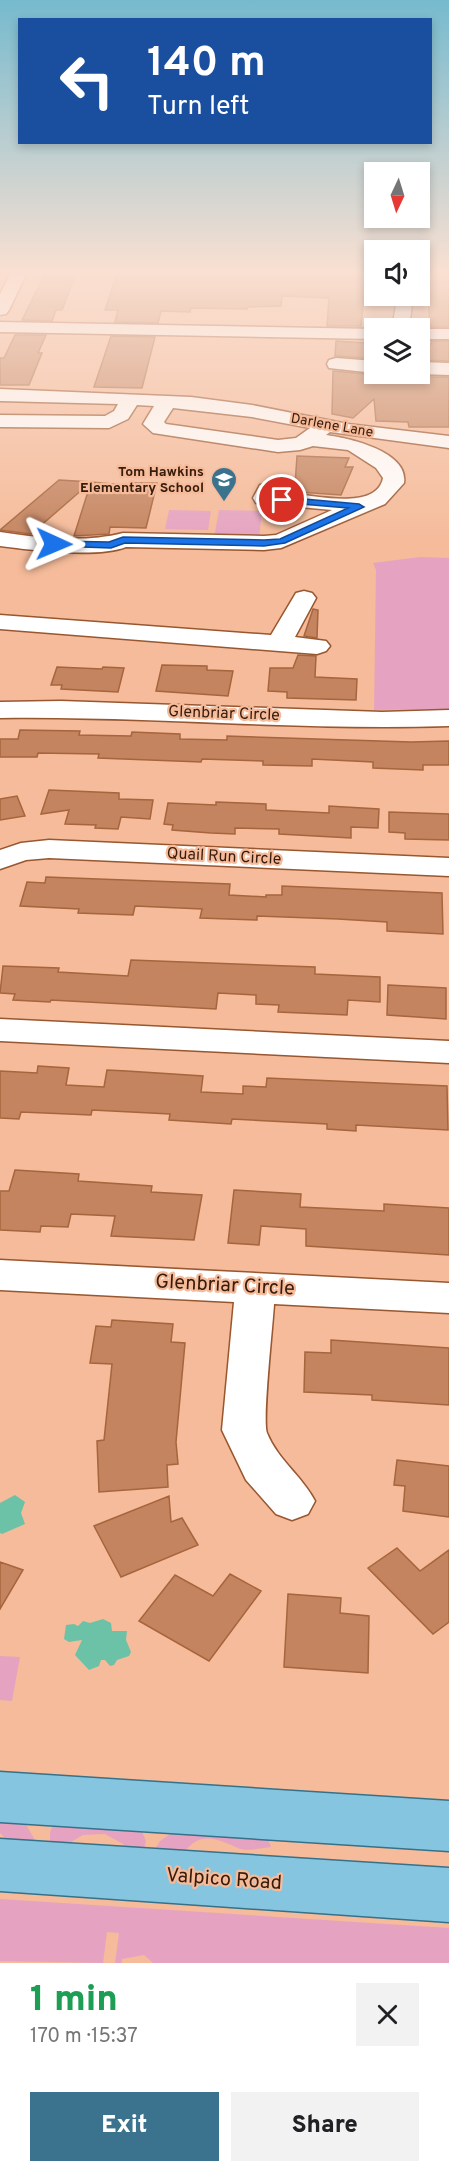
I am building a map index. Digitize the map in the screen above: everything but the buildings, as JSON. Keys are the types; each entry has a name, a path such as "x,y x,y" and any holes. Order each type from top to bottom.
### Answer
{"main road":[{"path":"0,1797 449,1826"},
{"name":"Valpico Road","path":"0,1865 449,1895"}],"street":[{"path":"336,364 364,366"},
{"path":"430,368 449,369"},
{"name":"Darlene Lane","path":"0,395 126,407 167,401 252,411 318,432 449,442"},
{"path":"0,539 27,543 99,545 111,545 123,540 264,543 282,541 359,507 387,492 393,483 395,475 391,468 361,448 318,432 300,444 278,446 160,429 153,424 167,401"},
{"path":"0,421 109,422 126,407"},
{"path":"282,500 359,507"},
{"path":"279,643 304,598"},
{"path":"0,622 317,646"},
{"name":"Glenbriar Circle","path":"0,710 61,709 382,720 449,718"},
{"name":"Quail Run Circle","path":"0,860 21,852 49,849 449,867"},
{"path":"0,1030 449,1052"},
{"name":"Glenbriar Circle","path":"0,1275 449,1298"},
{"path":"255,1287 244,1430 262,1467 292,1501"}],"shaded area":[{"path":"169,510 211,511 208,530 165,529"},
{"path":"219,510 262,511 259,539 214,538"},
{"path":"420,557 449,558 449,709 374,710 376,570 373,563"},
{"path":"0,1656 20,1657 12,1701 0,1700"},
{"path":"0,1817 25,1823 39,1847 12,1845 0,1833"},
{"path":"55,1821 140,1827 146,1841 144,1849 130,1853 123,1844 105,1834 83,1835 66,1845 50,1843 50,1832"},
{"path":"173,1832 268,1839 271,1847 245,1850 209,1838 196,1841 184,1853 152,1854 160,1841"},
{"path":"0,1899 449,1928 449,1963 153,1963 144,1955 122,1959 122,1963 115,1963 119,1933 107,1932 103,1963 0,1961"}],"water":[{"path":"15,1495 25,1502 21,1513 25,1524 2,1534 0,1533 0,1503"},
{"path":"103,1619 111,1623 112,1631 127,1631 126,1640 131,1652 129,1656 117,1660 114,1665 110,1666 105,1660 101,1660 99,1666 89,1670 75,1655 82,1640 69,1642 64,1639 66,1625 78,1626 83,1621 90,1623"}],"place":[{"name":"Tom Hawkins Elementary School","path":"224,503"}],"route":[{"path":"54,544 111,545 123,540 264,543 282,541 359,507 282,500"}]}
